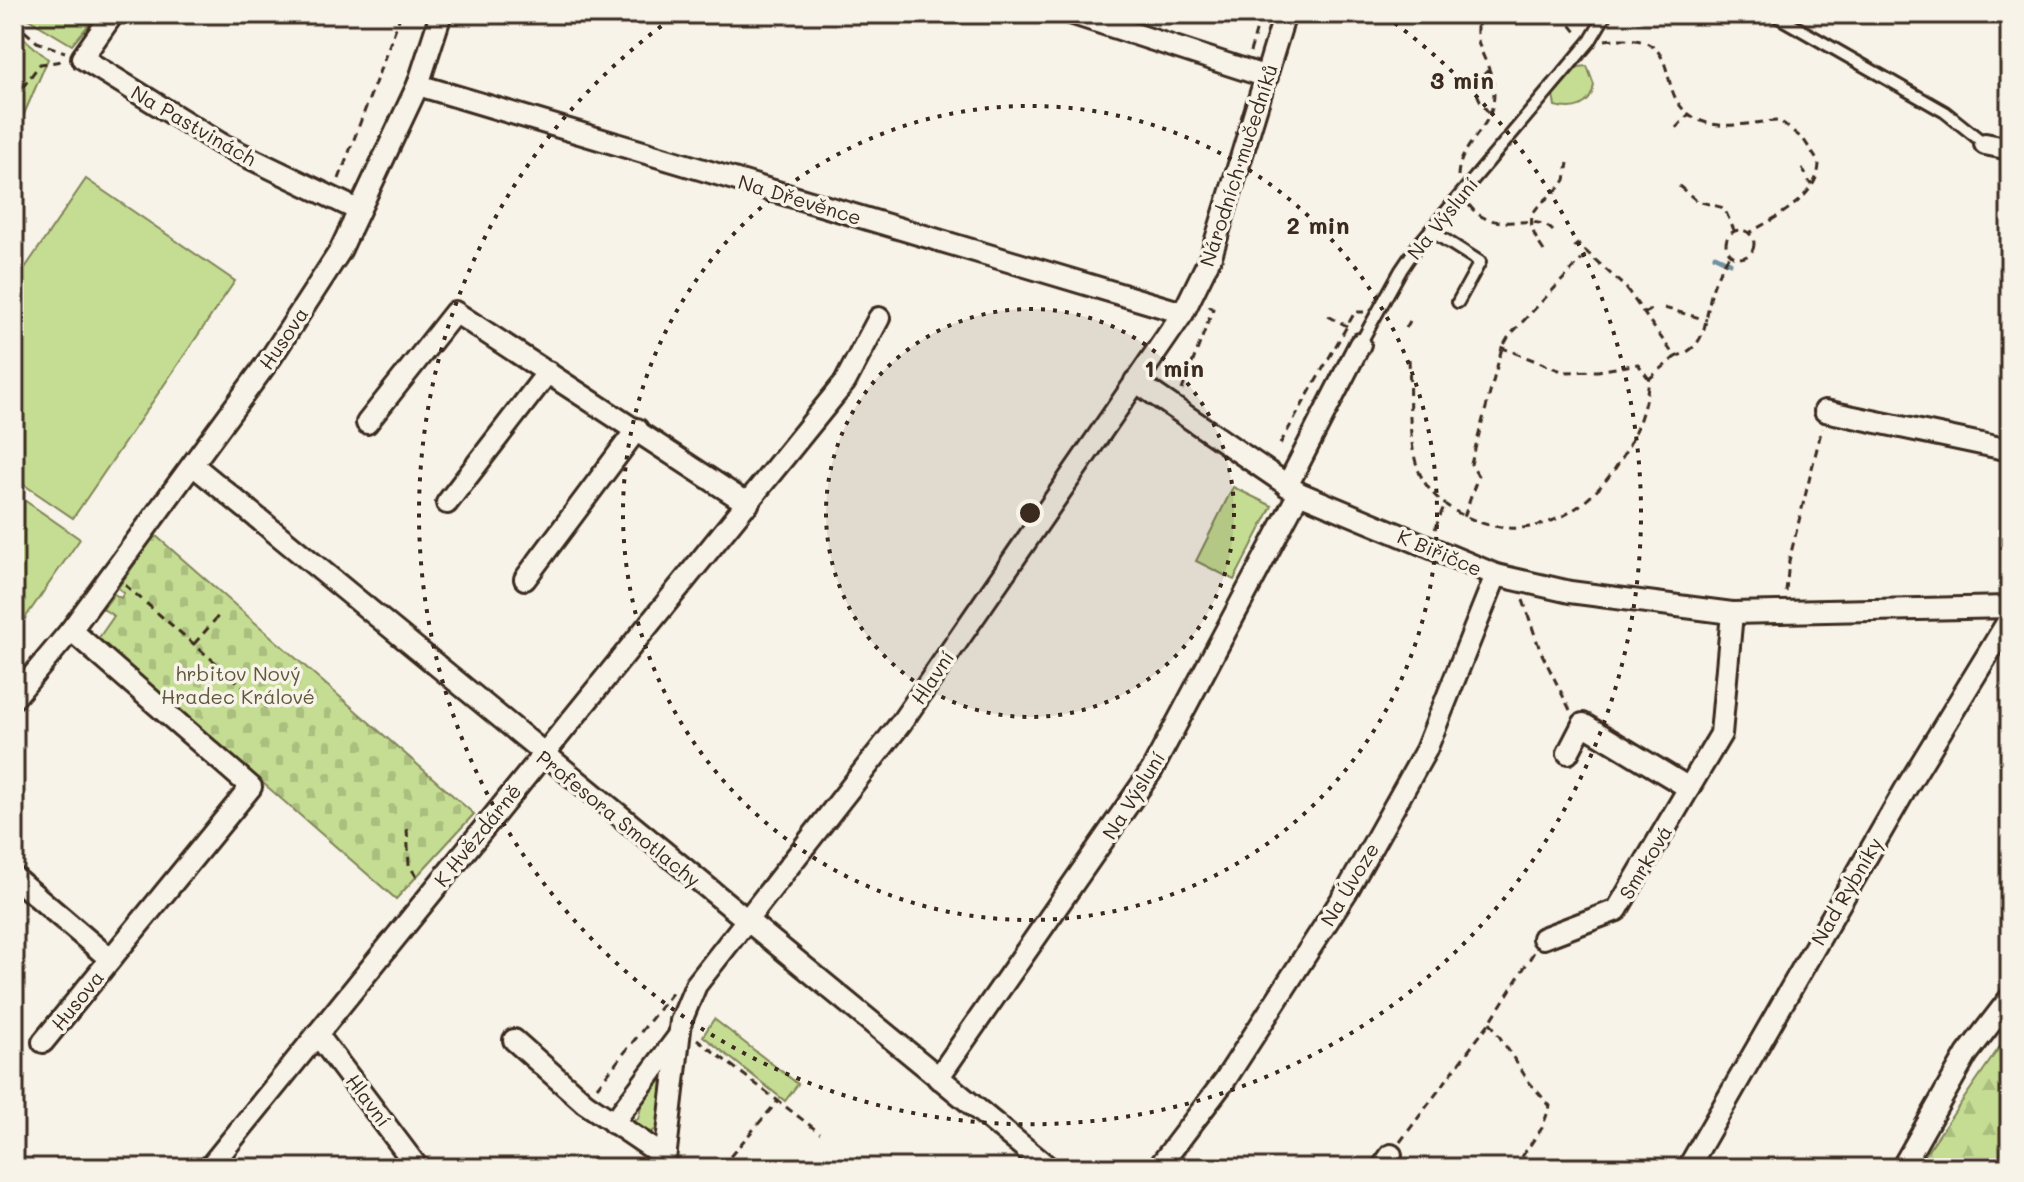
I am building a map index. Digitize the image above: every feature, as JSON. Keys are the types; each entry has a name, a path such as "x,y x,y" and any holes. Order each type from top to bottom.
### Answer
{"street":[{"path":"82,58 113,14"},
{"name":"Husova","path":"14,698 71,630 193,465 272,356 332,264 418,85 441,14"},
{"path":"1073,14 1267,77"},
{"name":"Národních mučedníků","path":"1183,313 1211,256 1285,14"},
{"name":"Na Pastvinách","path":"82,58 221,144 358,210"},
{"name":"Na Dřevěnce","path":"418,85 1183,313"},
{"path":"1985,144 2010,149"},
{"path":"367,423 455,312 748,504"},
{"name":"Hlavní","path":"514,1040 665,1163 688,1037 685,1007 696,985 901,723 1183,313"},
{"name":"K Hvězdárně","path":"209,1168 845,382 879,318"},
{"name":"Na Výsluní","path":"938,1078 1152,770 1293,490 1362,340"},
{"path":"447,503 548,372"},
{"name":"K Biřičce","path":"1135,381 1293,490 1496,575 1570,592 1732,613 2010,607"},
{"path":"1825,411 2010,450"},
{"path":"525,579 637,429"},
{"name":"Profesora Smotlachy","path":"193,465 1049,1168"},
{"name":"Na Úvoze","path":"1158,1168 1225,1080 1347,891 1426,750 1496,575"},
{"name":"Smrková","path":"1543,938 1617,910 1721,734 1732,613"},
{"name":"Nad Rybníky","path":"1688,1168 1905,790 2010,618"},
{"name":"Husova","path":"43,1042 251,787 71,630"},
{"path":"1568,753 1583,724 1689,788"},
{"name":"Husova","path":"14,877 110,959"},
{"path":"1902,1168 1967,1054 2010,998"},
{"name":"Hlavní","path":"317,1034 418,1168"},
{"name":"Hlavní","path":"613,1123 688,1037"}],"lane":[{"name":"Na Výsluní","path":"1362,340 1401,270 1530,110 1588,44 1606,14"},
{"path":"1773,14 1945,112 1985,144"},
{"path":"1431,231 1480,262 1458,302"}],"path":[{"path":"332,198 401,14"},
{"path":"1245,69 1261,14"},
{"path":"1482,14 1477,27 1479,47 1491,68 1494,86 1490,114 1462,156 1458,180 1471,208 1482,218 1506,225 1541,222 1553,231"},
{"path":"1477,27 1499,14"},
{"path":"1562,14 1577,36 1588,44 1635,38 1657,50 1665,60 1675,93 1689,114 1724,125 1772,121 1786,124 1804,140 1819,163 1811,185 1798,201 1749,233"},
{"path":"14,22 37,42 82,58"},
{"path":"14,99 40,64 82,58"},
{"path":"1490,114 1477,98 1475,88 1480,77 1491,68"},
{"path":"1676,128 1689,114"},
{"path":"1544,251 1535,234 1533,214 1543,197 1565,180 1568,163"},
{"path":"1802,168 1811,185"},
{"path":"1679,186 1697,201 1724,208 1735,231"},
{"path":"1409,359 1414,458 1422,477 1445,505 1464,517 1503,530 1530,528 1577,509 1609,478 1628,445 1649,379 1699,342 1711,295 1729,255 1726,245 1728,235 1736,230 1749,233 1754,240 1751,253 1743,258 1729,255"},
{"path":"1574,247 1578,244 1626,288 1675,357"},
{"path":"1464,517 1478,476 1471,464 1502,348 1509,336 1588,253"},
{"path":"1644,314 1652,308"},
{"path":"1664,308 1707,320"},
{"path":"1181,393 1213,309"},
{"path":"1280,444 1355,312 1375,317"},
{"path":"1328,316 1347,326 1362,340"},
{"path":"1406,328 1410,321"},
{"path":"1495,345 1564,372 1598,371 1638,364 1649,379"},
{"path":"1784,612 1789,561 1825,411"},
{"path":"1428,548 1445,505"},
{"path":"120,580 267,707"},
{"path":"1517,580 1540,650 1574,716 1583,724"},
{"path":"194,644 221,613"},
{"path":"407,829 409,865 415,878"},
{"path":"1387,1162 1490,1022 1543,938"},
{"path":"1490,1022 1529,1082 1550,1106 1542,1128 1514,1168"},
{"path":"688,1037 820,1133"},
{"path":"721,1167 778,1101"}],"green space":[{"path":"20,14 98,14 72,45"},
{"path":"14,30 48,59 14,137"},
{"path":"1587,66 1594,85 1585,103 1569,108 1555,106 1553,95 1578,67"},
{"path":"86,179 235,281 73,518 14,478 14,284"},
{"path":"1233,487 1272,506 1234,580 1196,561"},
{"path":"14,493 80,539 14,634"},
{"name":"hrbitov Nový Hradec Králové","path":"155,535 474,814 396,899 98,639 114,616 103,609 114,594 121,598 124,593 118,588"},
{"path":"714,1019 798,1084 785,1101 703,1036"},
{"path":"2010,1032 2010,1168 1916,1168"},
{"path":"663,1078 657,1128 652,1132 643,1131 633,1120 638,1119 642,1103"}],"waterway":[{"path":"1715,256 1730,263"}]}
